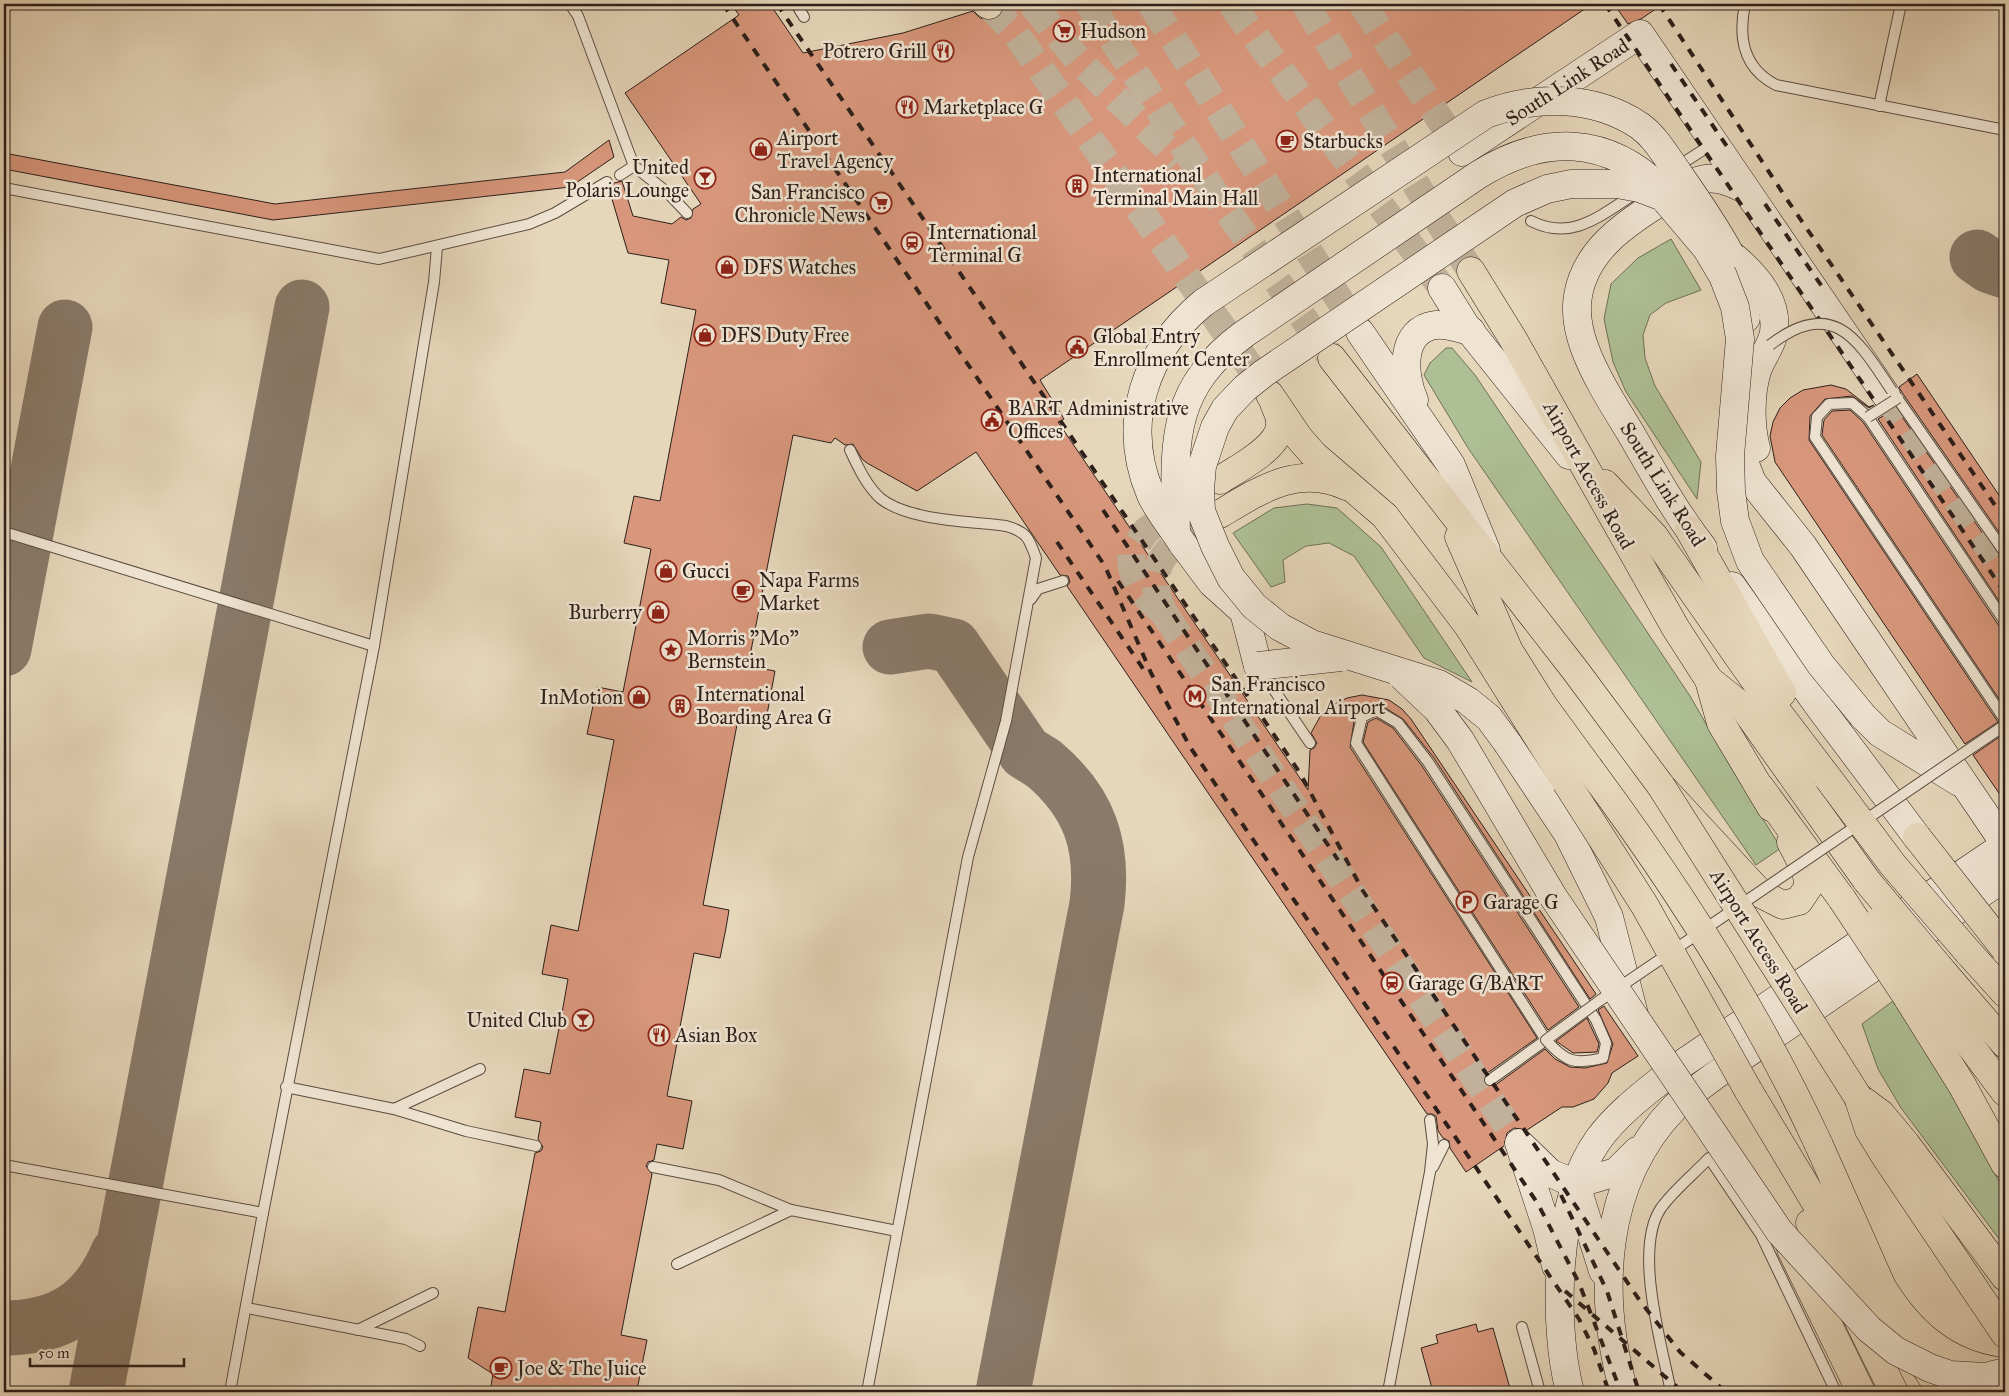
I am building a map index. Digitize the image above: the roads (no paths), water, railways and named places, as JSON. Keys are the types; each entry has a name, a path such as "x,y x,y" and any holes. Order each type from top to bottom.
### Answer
{"main road":[{"name":"Airport Access Road","path":"1471,270 1513,339 1596,490 1675,627 1708,680"},
{"path":"1332,358 1443,499 1661,786 1761,894 1783,905 1792,904 1806,895 1809,886 1806,871 1760,787 1721,723 1708,680"},
{"path":"1220,480 1265,450 1276,439 1280,423 1270,394 1299,438 1314,454 1385,516 1469,627 1644,906 1748,1090 1831,1228 1942,1392"},
{"path":"1578,456 1654,536 1778,683"},
{"path":"1220,514 1267,487 1289,479 1309,476 1336,482 1364,497"},
{"path":"1443,499 1509,651 1543,705 1663,869 1758,1024 1799,1102 1882,1287 1894,1307 1909,1326 1944,1354 1964,1363 2005,1372"},
{"path":"1689,529 1778,683 1828,778 1900,873 2005,993"},
{"path":"1469,627 1543,705"},
{"path":"1708,680 1810,830 2005,1092"},
{"name":"Airport Access Road","path":"1661,786 1858,1097"},
{"path":"1760,787 1855,890 1925,985 2005,1044"},
{"path":"1917,836 2005,933"},
{"path":"1917,836 2005,949"},
{"path":"1925,985 1954,1072 2005,1164"},
{"path":"1748,1090 1803,1209 1894,1392"},
{"path":"1858,1097 1881,1114 1906,1144 2005,1277"},
{"path":"1858,1097 1869,1130 1885,1156 2005,1334"},
{"path":"1779,1231 1802,1271 1861,1392"}],"street":[{"name":"South Link Road","path":"1462,152 1640,34 1746,190 1892,395"},
{"path":"1559,1298 1567,1224 1576,1184 1584,1165 1599,1139 1623,1113 1652,1087 1691,1058 2005,844 1803,546 1752,482 1740,450 1739,420 1759,349 1774,324 1767,295 1756,276 1730,254 1716,228 1657,143 1640,127 1629,120 1593,106 1553,100 1514,104 1486,114 1426,152 1203,304 1178,326 1164,343 1153,363 1140,405 1139,451 1143,474 1152,496 1212,583 1244,612 1280,633 1359,655 1406,677 1437,710 1460,740 1552,895 1634,1014 1779,1231 1869,1329 1896,1351 1930,1368 1950,1375 1985,1377 2005,1372"},
{"path":"1694,181 1714,142"},
{"path":"1176,533 1175,451 1178,428 1188,397 1211,363 1244,334 1478,175 1494,165 1528,152 1542,148 1566,146 1589,148 1629,162 1662,190 1707,253 1740,322 1759,349"},
{"name":"South Link Road","path":"1689,529 1597,375 1585,348 1578,320 1578,296 1585,273 1597,252 1612,235 1630,220 1694,181 1711,178 1728,179 1746,190"},
{"path":"1634,1014 1609,917 1585,865 1547,802 1488,718 1468,701 1439,684 1312,644 1280,627 1254,606 1231,578 1215,546 1201,510 1202,466 1215,427 1226,409 1264,373 1515,203 1527,197 1547,189 1594,182 1638,188 1663,197 1707,249 1723,276 1735,306 1740,339 1730,456 1731,491 1735,521 1750,561 1821,665 1880,733 1966,786"},
{"path":"1442,288 1470,331 1596,490"},
{"path":"1427,430 1412,396 1406,372 1407,351 1412,340 1417,335 1435,325 1470,331"},
{"path":"1360,332 1451,465 1490,561"},
{"path":"1244,612 1258,666 1359,655"},
{"path":"1778,683 1917,836"},
{"path":"1570,1392 1560,1338 1559,1298 1553,1251 1519,1143 1550,1173 1576,1184 1616,1172 1676,1107 1716,1074 2005,877"},
{"path":"1624,1392 1614,1346 1608,1285 1612,1236 1620,1202 1635,1164 1653,1134"},
{"path":"1576,1184 1608,1285"}],"lane":[{"path":"570,4 578,16 634,166 668,192 687,213"},
{"path":"796,4 804,17"},
{"path":"1745,4 1741,27 1744,52 1750,63 1767,80 1784,88 2005,130"},
{"path":"1879,106 1901,4"},
{"path":"1530,221 1545,228 1562,230 1591,221 1714,142"},
{"path":"620,175 634,166"},
{"path":"4,188 380,259 529,224 555,212 606,182"},
{"path":"230,1392 286,1088 374,646 434,282 437,247"},
{"path":"1759,349 1796,327 1811,324 1828,325 1849,333 1862,346 1892,395 2005,553"},
{"path":"1868,417 1892,395"},
{"path":"2005,622 1868,417 1852,403 1829,404 1817,417 1815,438 2005,720"},
{"path":"850,450 865,480 879,497 895,508 913,514 1020,529 1030,539 1036,558 1006,721 968,857 867,1392"},
{"path":"4,532 374,646"},
{"path":"1029,601 1038,589 1063,581"},
{"path":"1258,666 1310,743"},
{"path":"1376,710 1398,722 1428,762 1596,1020 1606,1043 1603,1058 1582,1063 1560,1055 1546,1040 1356,743 1362,717 1376,710"},
{"path":"1490,1080 1588,1009 2005,725"},
{"path":"394,1109 480,1069"},
{"path":"286,1088 394,1109 466,1131 536,1146"},
{"path":"1388,1392 1430,1172 1433,1144 1430,1120"},
{"path":"1430,1172 1444,1145"},
{"path":"1671,1392 1650,1291 1651,1232 1661,1208 1709,1158 1760,1235 1836,1392"},
{"path":"4,1165 263,1213"},
{"path":"653,1167 719,1180 791,1210 897,1231"},
{"path":"677,1264 791,1210"},
{"path":"358,1330 433,1293"},
{"path":"246,1308 406,1339 420,1346"},
{"path":"1522,1326 1540,1392"}],"tunnel":[{"path":"1032,4 1079,61 1179,160"},
{"path":"1089,4 1218,198 1331,357"},
{"path":"1151,4 1360,332"},
{"path":"1231,4 1442,288"},
{"path":"1305,4 1471,271"},
{"path":"1362,4 1462,152"},
{"path":"989,5 1013,30 1270,395"},
{"path":"1886,395 2005,571"},
{"path":"1164,613 1139,587 1133,572 1131,553 1146,531 1182,504"},
{"path":"1164,613 1157,594 1156,578 1159,564 1167,552 1178,542 1220,514"},
{"path":"1164,613 1519,1143"}],"railway":[{"path":"723,4 1105,566 1151,673 1190,747 1579,1319 1594,1349 1609,1392"},
{"path":"777,4 1300,773 1363,891 1640,1301 1680,1352 1726,1392"},
{"path":"1605,4 2005,593"},
{"path":"1659,4 1786,198 2005,520"},
{"path":"1671,64 1728,148"},
{"path":"1765,204 1823,288"},
{"path":"1103,510 1338,860"},
{"path":"1057,542 1146,673"},
{"path":"1118,581 1538,1204 1579,1283 1621,1392"},
{"path":"1561,1195 1607,1291 1639,1392"},
{"path":"1565,1291 1683,1392"}],"place":[{"name":"Hudson","path":"1064,31"},
{"name":"Potrero Grill","path":"943,51"},
{"name":"Marketplace G","path":"907,107"},
{"name":"Starbucks","path":"1287,141"},
{"name":"Airport Travel Agency","path":"761,149"},
{"name":"United Polaris Lounge","path":"705,178"},
{"name":"International Terminal Main Hall","path":"1077,186"},
{"name":"San Francisco Chronicle News","path":"881,203"},
{"name":"International Terminal G","path":"912,243"},
{"name":"DFS Watches","path":"727,267"},
{"name":"DFS Duty Free","path":"705,335"},
{"name":"Global Entry Enrollment Center","path":"1077,347"},
{"name":"BART Administrative Offices","path":"992,420"},
{"name":"Gucci","path":"666,571"},
{"name":"Napa Farms Market","path":"743,591"},
{"name":"Burberry","path":"658,612"},
{"name":"Morris \"Mo\" Bernstein","path":"671,650"},
{"name":"San Francisco International Airport","path":"1195,696"},
{"name":"InMotion","path":"639,697"},
{"name":"International Boarding Area G","path":"680,706"},
{"name":"Garage G","path":"1467,902"},
{"name":"Garage G/BART","path":"1392,983"},
{"name":"United Club","path":"583,1020"},
{"name":"Asian Box","path":"659,1035"},
{"name":"Joe & The Juice","path":"501,1368"}]}
